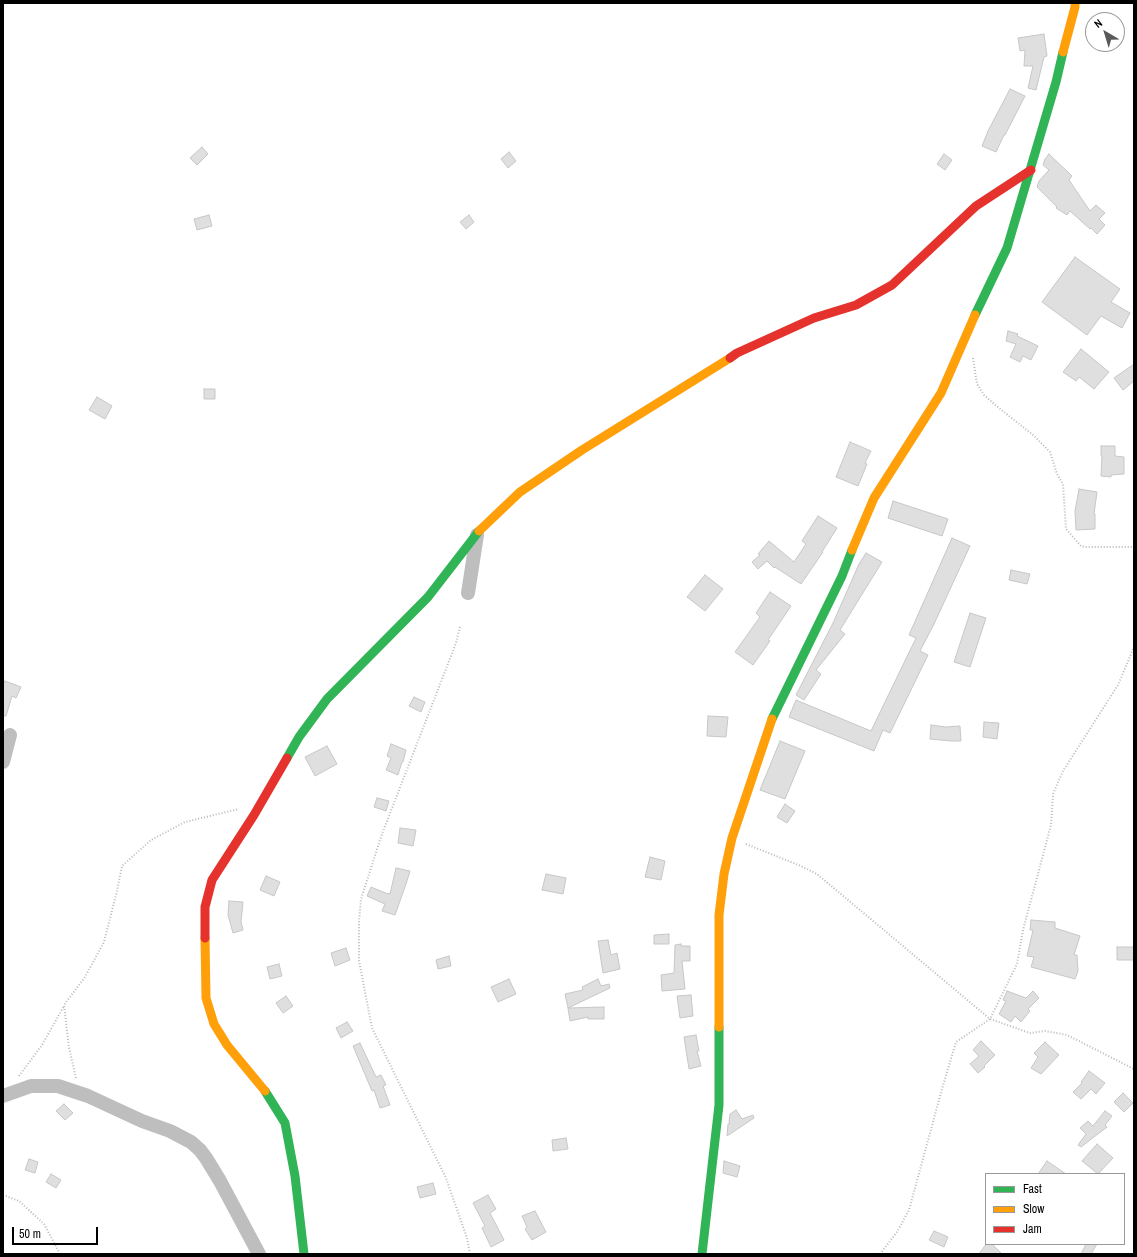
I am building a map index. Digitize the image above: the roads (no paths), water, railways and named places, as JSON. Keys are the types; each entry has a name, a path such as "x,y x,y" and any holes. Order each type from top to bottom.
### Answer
{"street":[{"path":"702,1254 718,1105 719,915 724,874 732,838 774,714 842,576 874,498 941,394 969,328 1007,248 1056,82 1075,3"},
{"path":"304,1254 294,1176 285,1123 268,1094 227,1045 214,1024 206,998 205,907 212,880 260,804 299,737 327,699 428,597 478,532 520,492 582,450 712,367 744,349 814,318 856,305 892,285 976,206 1030,170"},
{"path":"468,593 478,532"},
{"path":"3,762 10,735"},
{"path":"3,1096 31,1086 58,1086 88,1096 142,1121 170,1131 191,1142 200,1150 220,1181 259,1254"}]}
